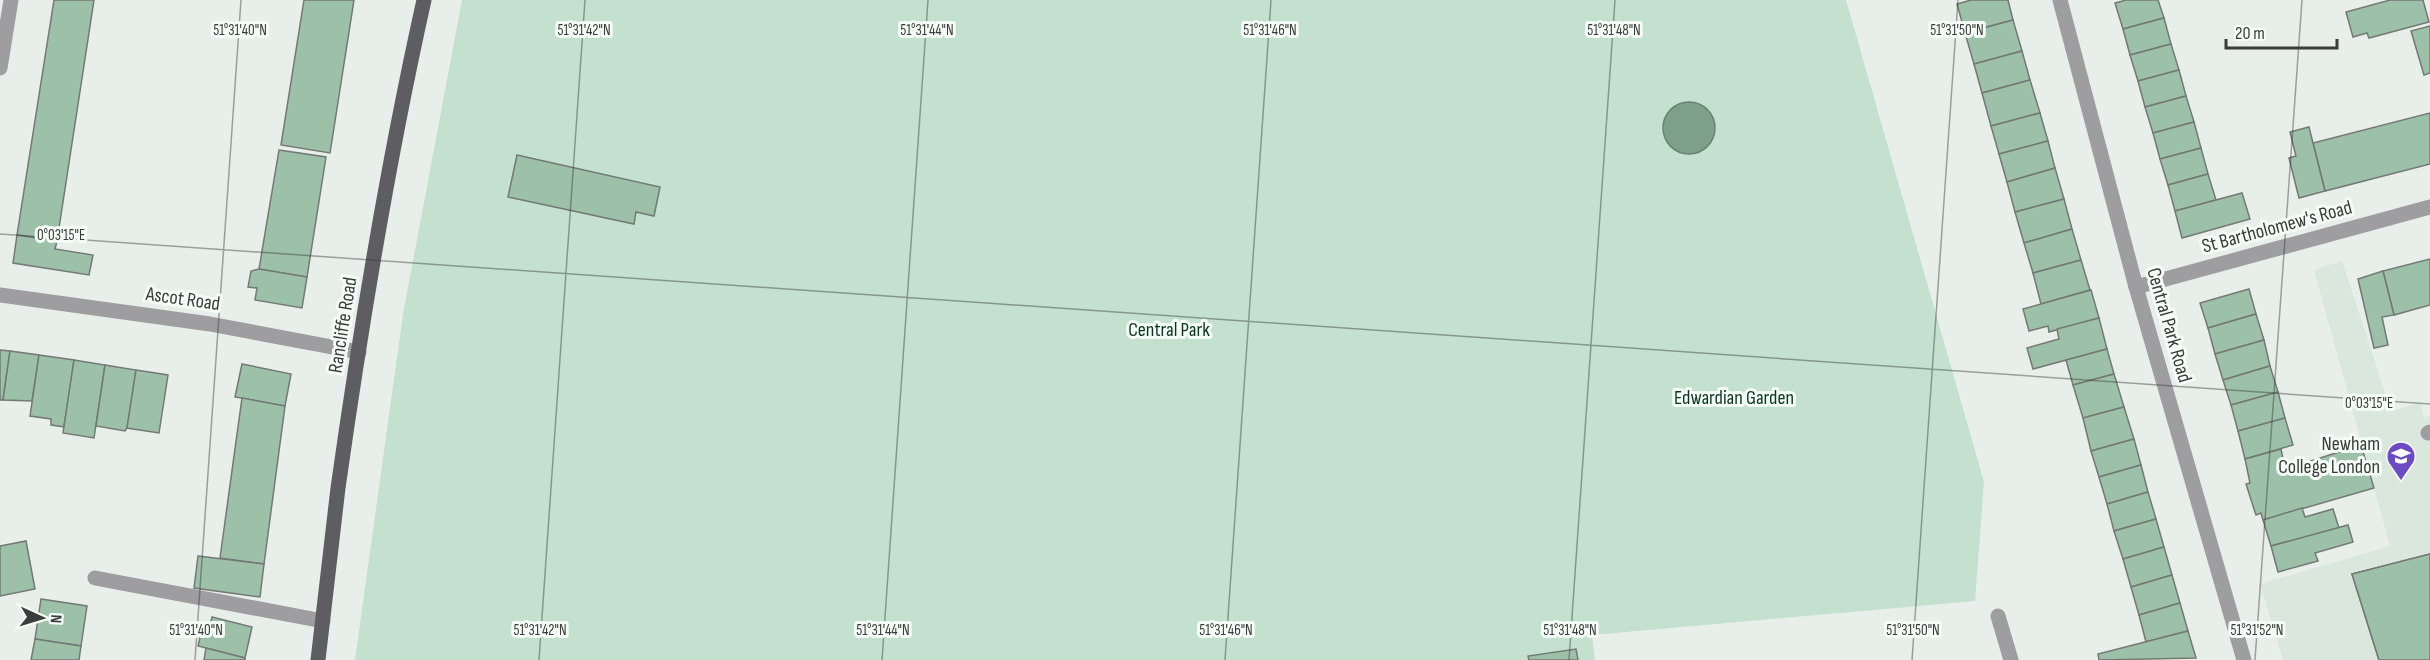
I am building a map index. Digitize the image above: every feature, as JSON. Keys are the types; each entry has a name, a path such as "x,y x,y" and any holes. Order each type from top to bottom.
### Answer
{"main road":[{"name":"Rancliffe Road","path":"318,660 338,489 359,352 406,84 424,0"}],"street":[{"path":"0,68 11,0"},
{"name":"Central Park Road","path":"2060,0 2136,287 2244,660"},
{"name":"St Bartholomew's Road","path":"2136,287 2430,207"},
{"name":"Ascot Road","path":"0,295 210,324 359,352"},
{"path":"95,578 323,621"},
{"path":"1998,616 2011,660"}],"shaded area":[{"path":"1689,102 1699,104 1707,110 1713,118 1715,128 1713,138 1707,146 1699,152 1689,154 1679,152 1671,146 1665,138 1663,128 1665,118 1671,110 1679,104"},
{"name":"Newham College London","path":"2342,261 2391,411 2420,403 2424,417 2430,416 2430,660 2283,660 2260,584 2390,546 2314,270"}],"green space":[{"name":"Central Park","path":"462,0 1846,0 1984,482 1975,601 1592,635 1595,660 355,660 403,314"}],"building":[{"path":"54,0 94,0 57,241 17,235"},
{"path":"304,0 354,0 330,153 281,145"},
{"path":"1971,0 2008,0 2013,20 1965,33 1957,4"},
{"path":"2126,0 2158,0 2164,18 2123,29 2115,3"},
{"path":"2390,0 2423,0 2429,22 2369,38 2367,33 2353,37 2346,12"},
{"path":"2164,18 2171,44 2130,55 2123,29"},
{"path":"2013,20 2022,51 1974,64 1965,33"},
{"path":"2430,26 2430,73 2424,75 2411,31"},
{"path":"2171,44 2179,70 2138,81 2130,55"},
{"path":"2022,51 2030,80 1982,93 1974,64"},
{"path":"2179,70 2186,96 2145,107 2138,81"},
{"path":"2030,80 2040,113 1991,126 1982,93"},
{"path":"2186,96 2194,122 2153,133 2145,107"},
{"path":"2040,113 2048,141 1999,154 1991,126"},
{"path":"2430,113 2430,164 2325,191 2313,143"},
{"path":"2194,122 2201,148 2160,159 2153,133"},
{"path":"2309,127 2325,191 2299,198 2289,158 2296,156 2290,132"},
{"path":"2048,141 2055,168 2007,182 1999,154"},
{"path":"2201,148 2208,174 2168,185 2160,159"},
{"path":"279,150 326,157 307,277 259,269"},
{"path":"517,155 660,187 654,216 636,212 634,224 508,197"},
{"path":"2055,168 2064,199 2015,212 2007,182"},
{"path":"2208,174 2216,200 2175,211 2168,185"},
{"path":"2242,193 2250,219 2182,238 2175,211"},
{"path":"2064,199 2072,229 2024,243 2015,212"},
{"path":"2072,229 2081,260 2033,273 2024,243"},
{"path":"17,235 57,241 55,249 93,255 89,275 13,263"},
{"path":"2430,259 2430,305 2394,315 2383,271"},
{"path":"2081,260 2090,290 2041,304 2033,273"},
{"path":"259,269 307,277 302,308 255,300 257,288 248,287 251,271"},
{"path":"2383,271 2394,315 2382,317 2388,345 2374,348 2358,279"},
{"path":"2249,289 2256,314 2208,328 2200,303"},
{"path":"2091,290 2099,318 2049,332 2048,326 2029,331 2023,309"},
{"path":"2256,314 2264,340 2215,354 2208,328"},
{"path":"2099,318 2107,349 2033,369 2027,348 2059,339 2057,329"},
{"path":"2264,340 2270,366 2223,380 2215,354"},
{"path":"2107,349 2114,374 2073,385 2066,360"},
{"path":"0,350 10,351 3,400 0,400"},
{"path":"10,351 39,355 32,401 3,400"},
{"path":"39,355 74,360 64,427 51,425 51,419 30,416"},
{"path":"74,360 105,365 94,438 63,433"},
{"path":"242,364 291,374 285,406 235,397"},
{"path":"105,365 136,370 125,431 96,426"},
{"path":"2270,366 2278,392 2231,405 2223,380"},
{"path":"136,370 168,375 159,433 127,428"},
{"path":"2114,374 2124,407 2083,418 2073,385"},
{"path":"2278,392 2285,418 2238,431 2231,405"},
{"path":"242,398 285,406 264,564 220,558"},
{"path":"2124,407 2134,439 2091,451 2083,418"},
{"path":"2285,418 2293,445 2245,459 2238,431"},
{"path":"2134,439 2141,465 2099,477 2091,451"},
{"path":"2361,445 2374,488 2263,520 2261,513 2256,515 2246,484 2250,483 2245,459 2281,449 2285,469"},
{"path":"2141,465 2148,492 2107,504 2099,477"},
{"path":"2148,492 2156,519 2114,531 2107,504"},
{"path":"2302,508 2305,517 2333,509 2339,528 2271,546 2263,520"},
{"path":"2156,519 2164,547 2123,559 2114,531"},
{"path":"2348,525 2353,542 2315,553 2318,561 2278,572 2271,546"},
{"path":"26,541 35,589 0,596 0,546"},
{"path":"2164,547 2172,575 2131,587 2123,559"},
{"path":"2430,554 2430,660 2379,660 2352,574"},
{"path":"2430,554 2430,660 2379,660 2352,574"},
{"path":"198,556 264,564 260,597 194,588"},
{"path":"2172,575 2180,603 2139,615 2131,587"},
{"path":"41,599 87,606 81,646 35,639"},
{"path":"2180,603 2188,631 2146,642 2139,615"},
{"path":"212,617 252,627 245,658 198,646 201,633 208,634"},
{"path":"2188,631 2196,658 2099,660 2098,654"},
{"path":"35,639 81,646 79,660 31,660"},
{"path":"206,648 245,658 245,660 204,660"},
{"path":"1576,649 1578,660 1529,660 1528,656"}],"place":[{"name":"Newham College London","path":"2401,482"}],"park label":[{"name":"Edwardian Garden","path":"1734,398"}]}
